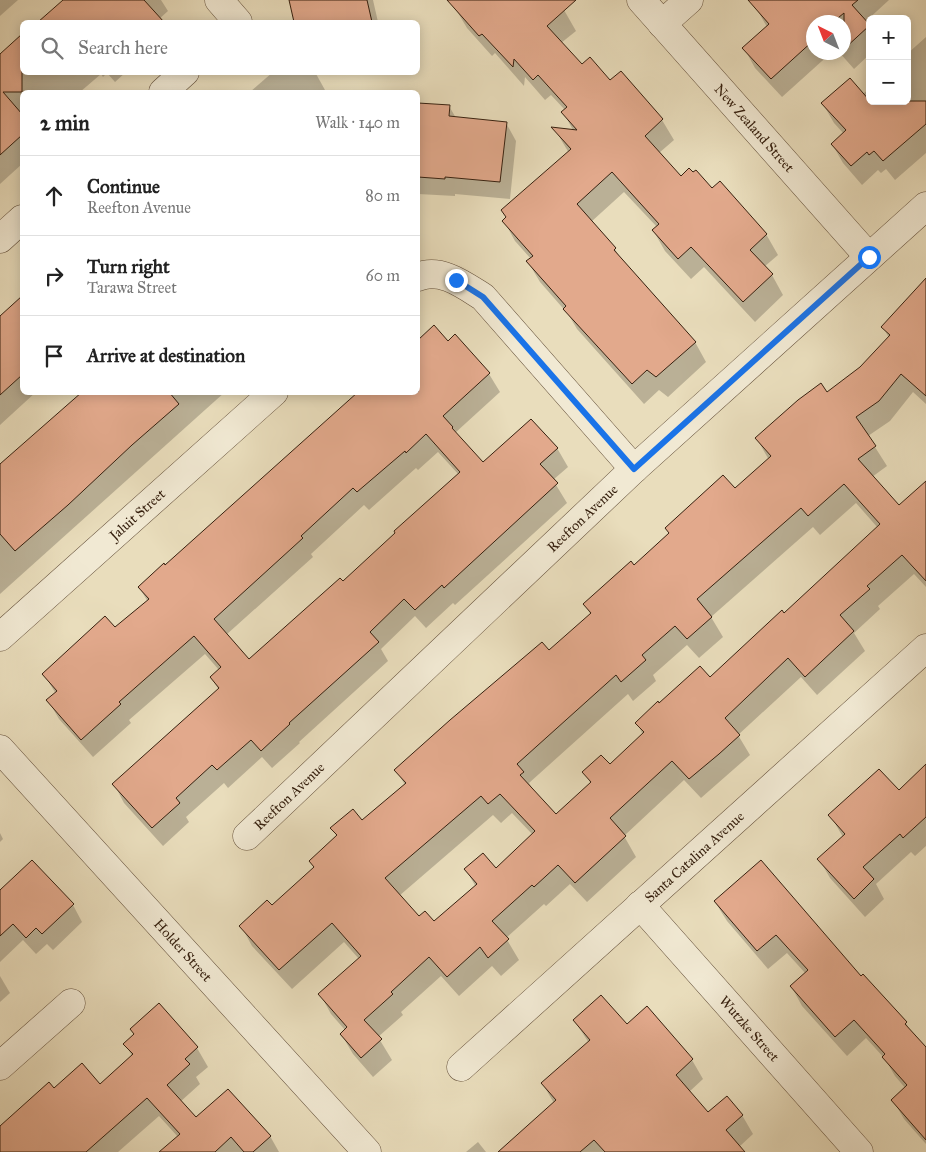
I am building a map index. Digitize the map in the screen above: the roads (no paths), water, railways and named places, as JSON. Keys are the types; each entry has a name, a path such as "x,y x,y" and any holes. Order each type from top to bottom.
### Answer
{"street":[{"path":"218,0 236,20"},
{"name":"New Zealand Street","path":"641,0 869,257"},
{"path":"662,24 689,0"},
{"path":"164,90 182,75"},
{"name":"Reefton Avenue","path":"247,836 634,469 926,206"},
{"path":"0,239 20,221"},
{"path":"422,275 456,280 483,297 634,469"},
{"name":"Jaluit Street","path":"0,638 271,395"},
{"name":"Santa Catalina Avenue","path":"461,1067 926,648"},
{"name":"Holder Street","path":"0,749 366,1152"},
{"name":"Wutzke Street","path":"640,905 850,1149"},
{"path":"0,1066 71,1003"}]}
